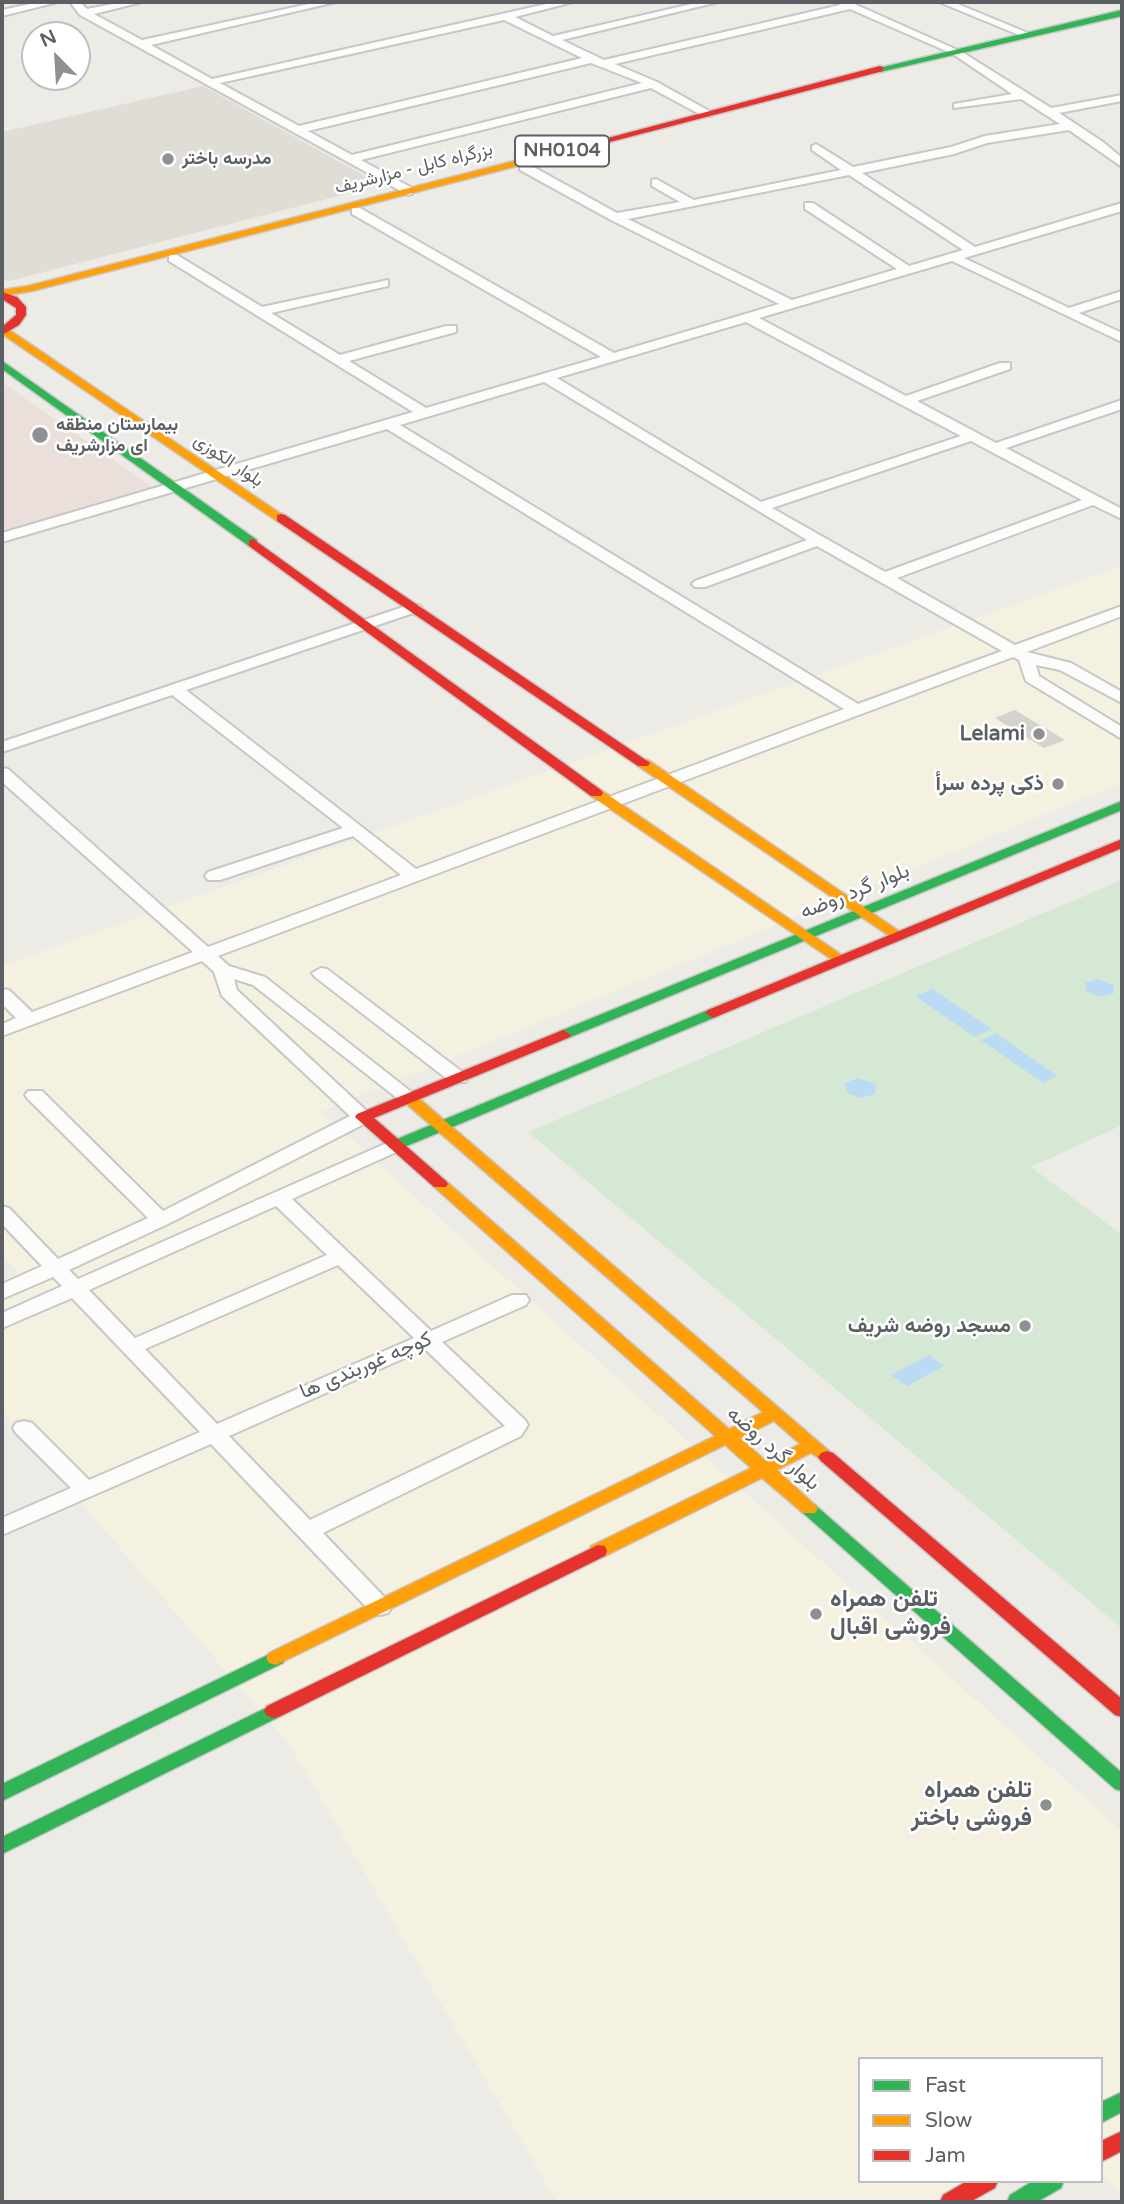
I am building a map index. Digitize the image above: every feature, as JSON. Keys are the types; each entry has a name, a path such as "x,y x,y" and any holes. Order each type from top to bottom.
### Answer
{"main road":[{"name":"بزرگراه کابل - مزارشریف","path":"21,307 36,294 1023,33 1122,13"},
{"name":"بزرگراه کابل - مزارشریف","path":"2,294 955,52 1122,18"},
{"name":"NH0104","path":"2,294 21,307 21,315 17,321 3,331"},
{"name":"بلوار الکوزی","path":"3,331 899,936"},
{"path":"2,364 388,639 610,803 842,960"},
{"name":"بلوار گرد روضه","path":"1122,805 363,1116 1122,1784"},
{"path":"396,1146 1122,843"},
{"name":"بلوار گرد روضه","path":"409,1098 1122,1710"},
{"path":"2,1793 776,1413"},
{"path":"2,1846 813,1445"},
{"path":"1103,2113 1122,2101"},
{"path":"1103,2152 1122,2140"},
{"path":"951,2202 984,2183"},
{"path":"1018,2202 1050,2183"}],"street":[{"path":"2,13 53,2"},
{"path":"75,2 84,13 408,191"},
{"path":"84,13 137,2"},
{"path":"141,44 331,2"},
{"path":"211,82 568,2"},
{"path":"552,39 713,2"},
{"path":"944,2 1023,33"},
{"path":"606,64 846,4 955,52 1024,94 1122,164"},
{"path":"505,16 592,59 653,84 707,114"},
{"path":"299,130 592,59"},
{"path":"352,159 653,84"},
{"path":"958,106 1024,94"},
{"path":"1048,112 1122,98"},
{"path":"615,217 692,204 954,150 985,140 1072,127"},
{"path":"816,148 973,251"},
{"path":"523,167 615,217 791,305"},
{"path":"656,183 692,204"},
{"path":"809,206 907,271"},
{"path":"2,538 1122,207"},
{"path":"356,211 613,358"},
{"path":"953,257 1122,338"},
{"path":"173,258 426,414"},
{"path":"259,312 383,282"},
{"path":"1068,312 1122,295"},
{"path":"748,318 1122,515"},
{"path":"337,359 452,329"},
{"path":"905,401 1004,366"},
{"path":"547,378 760,507 1021,654 1065,666 1122,698"},
{"path":"994,448 1122,404"},
{"path":"391,425 855,709"},
{"path":"760,507 973,436"},
{"path":"886,577 1094,500"},
{"path":"700,584 819,540"},
{"path":"2,747 414,608"},
{"path":"2,1030 413,875 669,783 855,709 1021,654 1122,611"},
{"path":"1021,654 1032,678 1122,734"},
{"path":"174,690 413,875"},
{"path":"2,773 223,970 259,981 409,1098"},
{"path":"214,876 355,830"},
{"path":"2,1293 160,1220 363,1116 228,992 223,970"},
{"path":"321,973 458,1078"},
{"path":"2,994 29,1020"},
{"path":"35,1095 160,1220"},
{"path":"2,1321 396,1146"},
{"path":"279,1198 517,1425 517,1428 308,1531"},
{"path":"2,1212 380,1607"},
{"path":"132,1347 339,1257"},
{"name":"کوچه غوربندی ها","path":"2,1527 519,1300"},
{"path":"24,1428 85,1489"}],"shaded area":[{"name":"مدرسه باختر","path":"203,86 381,185 9,281 2,279 2,132"},
{"name":"بیمارستان منطقه ای مزارشریف","path":"2,382 153,488 2,533"},
{"path":"1122,566 1122,783 321,1112 1122,1831 1122,2196 1103,2175 1103,2057 858,2057 858,2183 965,2183 932,2202 557,2202 291,1747 2,1411 2,1281 19,1273 2,1254 2,966"}],"green space":[{"path":"1122,880 1122,1125 1031,1167 1122,1235 1122,1628 528,1132"}],"water":[{"path":"1097,979 1114,985 1114,993 1101,997 1087,992 1085,983"},
{"path":"932,989 992,1029 975,1037 915,996"},
{"path":"996,1033 1057,1076 1043,1083 981,1040"},
{"path":"858,1078 876,1084 875,1094 861,1098 847,1093 845,1083"},
{"path":"929,1355 944,1366 907,1386 891,1375"}],"building":[{"name":"Lelami","path":"1015,710 1065,740 1044,748 995,718"}],"traffic: fast":[{"path":"880,69 1122,13"},
{"path":"2,364 253,543"},
{"path":"563,1035 1122,805"},
{"path":"396,1145 713,1013"},
{"path":"809,1509 1122,1784"},
{"path":"2,1793 276,1658"},
{"path":"2,1846 274,1711"},
{"path":"1103,2113 1122,2101"},
{"path":"1018,2202 1050,2183"}],"traffic: slow":[{"path":"2,293 28,289 526,161"},
{"path":"4,331 281,518"},
{"path":"643,763 899,936"},
{"path":"596,793 842,960"},
{"path":"409,1098 827,1457"},
{"path":"440,1184 809,1509"},
{"path":"276,1658 776,1413"},
{"path":"598,1551 813,1445"}],"traffic: jam":[{"path":"526,161 880,69"},
{"path":"2,295 13,299 21,307 21,315 15,323 2,332"},
{"path":"281,518 643,763"},
{"path":"253,543 596,793"},
{"path":"713,1013 1122,843"},
{"path":"440,1184 363,1117 563,1035"},
{"path":"827,1457 1122,1710"},
{"path":"274,1711 598,1551"},
{"path":"1103,2152 1122,2140"},
{"path":"951,2202 984,2183"}],"place":[{"name":"مدرسه باختر","path":"168,159"},
{"name":"بیمارستان منطقه ای مزارشریف","path":"40,435"},
{"name":"Lelami","path":"1039,734"},
{"name":"ذکی پرده سرأ","path":"1058,784"},
{"name":"مسجد روضه شریف","path":"1025,1326"},
{"name":"تلفن همراه فروشی اقبال","path":"816,1614"},
{"name":"تلفن همراه فروشی باختر","path":"1046,1805"}]}
